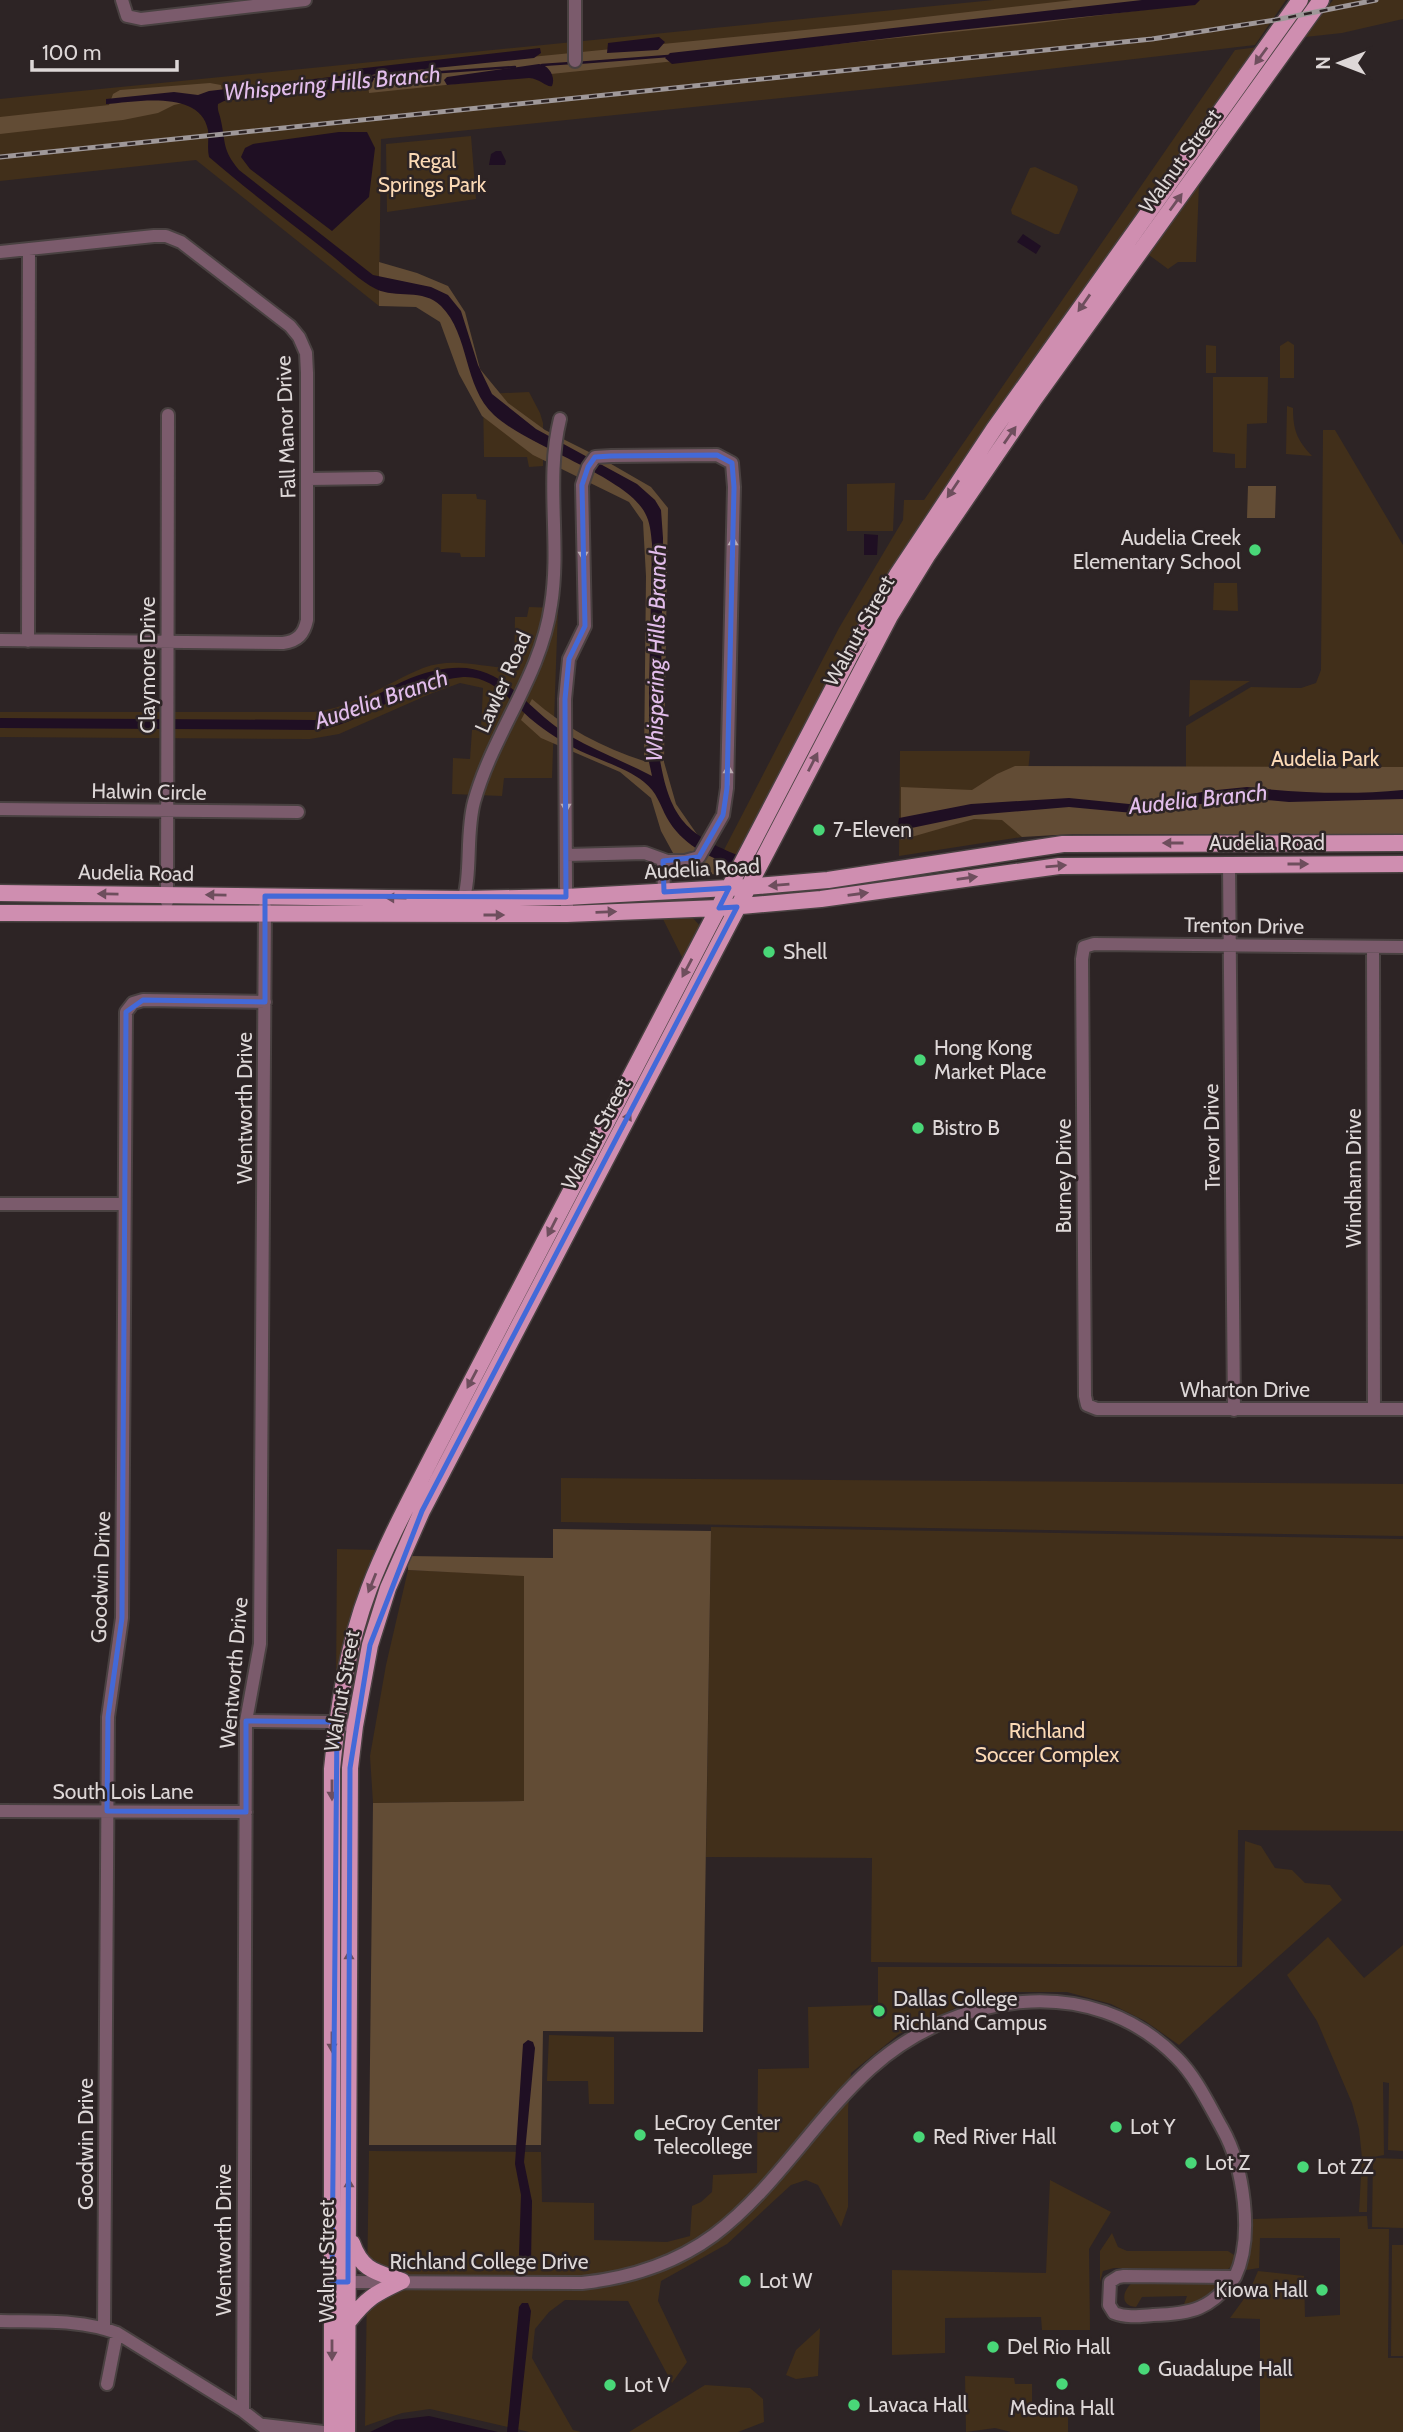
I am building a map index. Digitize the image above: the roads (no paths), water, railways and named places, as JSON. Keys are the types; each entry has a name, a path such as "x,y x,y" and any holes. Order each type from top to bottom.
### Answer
{"main road":[{"name":"Walnut Street","path":"332,2432 340,2282 332,1769 347,1662 369,1590 396,1527 433,1453 595,1181 737,907 738,888 851,654 899,572 987,440 1300,0"},
{"name":"Walnut Street","path":"347,2432 348,2322 340,2282 349,2232 350,1782 364,1665 388,1588 580,1172 719,908 738,888 897,605 927,556 1035,398 1321,0"},
{"path":"1123,248 1137,257"},
{"path":"1229,843 1229,864"},
{"name":"Audelia Road","path":"0,893 465,899 566,897 738,888 828,880 1063,844 1403,843"},
{"path":"993,855 994,874"},
{"name":"Audelia Road","path":"0,913 567,914 719,908 821,900 994,874 1094,864 1403,864"},
{"path":"580,1172 595,1181"},
{"path":"422,1511 418,1506 431,1475 433,1453"},
{"path":"349,2232 359,2260 371,2271 402,2281"},
{"path":"348,2322 364,2301 402,2281"}],"street":[{"path":"122,0 127,16 141,19 257,2 305,0"},
{"path":"575,0 575,61"},
{"name":"Fall Manor Drive","path":"0,252 166,236 181,242 290,326 299,337 306,353 308,479 305,631 298,638 283,643 167,642"},
{"path":"29,249 29,641"},
{"name":"Claymore Drive","path":"167,914 168,415"},
{"name":"Lawler Road","path":"459,915 465,899 468,842 474,801 541,652 553,597 553,454 560,419"},
{"path":"566,853 645,853 663,860 685,861 699,857 723,814 727,788 734,487 732,463 717,455 595,457 583,482 584,626 569,659 566,721 566,753 566,853 566,897 567,914"},
{"path":"308,479 377,478"},
{"path":"0,640 167,642"},
{"name":"Halwin Circle","path":"0,809 298,812"},
{"path":"663,860 664,892"},
{"name":"Trevor Drive","path":"1229,864 1234,1410"},
{"name":"Wentworth Drive","path":"243,2411 246,1721 261,1644 265,896"},
{"name":"Trenton Drive","path":"1084,947 1094,944 1403,947"},
{"name":"Burney Drive","path":"1084,947 1084,1382 1087,1405"},
{"name":"Windham Drive","path":"1373,947 1374,1409"},
{"name":"Goodwin Drive","path":"104,2328 108,1717 122,1618 126,1012 133,1003 143,1000 265,1002"},
{"path":"0,1204 124,1204"},
{"name":"Wharton Drive","path":"1087,1405 1097,1409 1403,1409"},
{"path":"246,1721 337,1722 355,1726"},
{"name":"South Lois Lane","path":"0,1811 246,1812"},
{"name":"Richland College Drive","path":"340,2282 582,2284 610,2280 675,2258 714,2235 730,2221 855,2086 888,2055 935,2028 964,2016 997,2005 1040,2000 1077,2005 1116,2016 1138,2028 1178,2058 1226,2134 1241,2185 1244,2245 1240,2267 1235,2277 1211,2303 1183,2314 1125,2316 1114,2313 1109,2305 1110,2282 1118,2277 1235,2277"},
{"path":"0,2321 69,2322 104,2328 117,2333 243,2411 267,2429 323,2432"},
{"path":"107,2384 117,2333"}],"water":[{"path":"1142,0 1200,0 1195,5 672,64 665,58 670,53"},
{"path":"659,37 665,42 658,50 607,53 608,43"},
{"name":"Audelia Branch","path":"540,48 541,53 534,58 376,74 372,75 372,83 362,86 224,101 218,106 226,146 239,170 373,275 431,287 448,295 461,311 478,365 492,394 536,429 637,484 655,500 661,510 663,538 660,760 664,780 669,797 684,822 707,840 740,856 734,865 705,854 687,842 673,827 652,790 638,777 561,740 537,724 504,693 475,678 444,680 426,686 357,718 320,730 0,728 0,718 315,720 346,711 418,675 457,668 477,670 494,676 570,736 652,776 649,762 649,692 652,544 647,516 635,500 598,474 509,427 494,415 477,390 457,331 441,306 426,297 384,292 369,285 237,181 209,157 208,130 203,117 193,108 165,101 106,104 106,99 174,92 198,95 209,91 340,76 347,70"},
{"path":"539,64 551,72 552,86 529,78 447,85 444,80 447,77"},
{"path":"339,132 367,132 375,148 369,197 332,231 250,169 241,157 245,148 253,144"},
{"path":"501,151 505,165 489,165 491,154"},
{"path":"1023,234 1041,246 1036,254 1017,242"},
{"path":"864,534 878,535 877,555 864,555"},
{"name":"Audelia Branch","path":"1247,787 1325,793 1403,790 1403,799 1289,802 1247,798 1133,813 1069,807 974,815 897,831 899,818 971,804 1069,798 1129,804"},
{"path":"528,2040 533,2042 535,2048 524,2162 532,2201 529,2267 522,2266 519,2255 521,2195 515,2164 523,2044"},
{"path":"522,2303 528,2303 531,2311 518,2432 507,2432 519,2307"},
{"path":"429,2416 498,2432 370,2432 395,2420"}],"waterway":[{"name":"Whispering Hills Branch","path":"577,63 668,56"},
{"name":"Whispering Hills Branch","path":"542,65 571,63"},
{"name":"Whispering Hills Branch","path":"371,77 515,67"}],"railway":[{"path":"0,157 1152,39 1275,20 1376,0"}],"place":[{"name":"Audelia Creek Elementary School","path":"1255,550"},
{"name":"7-Eleven","path":"819,830"},
{"name":"Shell","path":"769,952"},
{"name":"Hong Kong Market Place","path":"920,1060"},
{"name":"Bistro B","path":"918,1128"},
{"name":"Dallas College Richland Campus","path":"879,2011"},
{"name":"Lot Y","path":"1116,2127"},
{"name":"LeCroy Center Telecollege","path":"640,2135"},
{"name":"Red River Hall","path":"919,2137"},
{"name":"Lot Z","path":"1191,2163"},
{"name":"Lot ZZ","path":"1303,2167"},
{"name":"Lot W","path":"745,2281"},
{"name":"Kiowa Hall","path":"1322,2290"},
{"name":"Del Rio Hall","path":"993,2347"},
{"name":"Guadalupe Hall","path":"1144,2369"},
{"name":"Medina Hall","path":"1062,2384"},
{"name":"Lot V","path":"610,2385"},
{"name":"Lavaca Hall","path":"854,2405"}],"park label":[{"name":"Regal Springs Park","path":"432,173"},
{"name":"Audelia Park","path":"1325,759"},
{"name":"Richland Soccer Complex","path":"1047,1743"}]}
